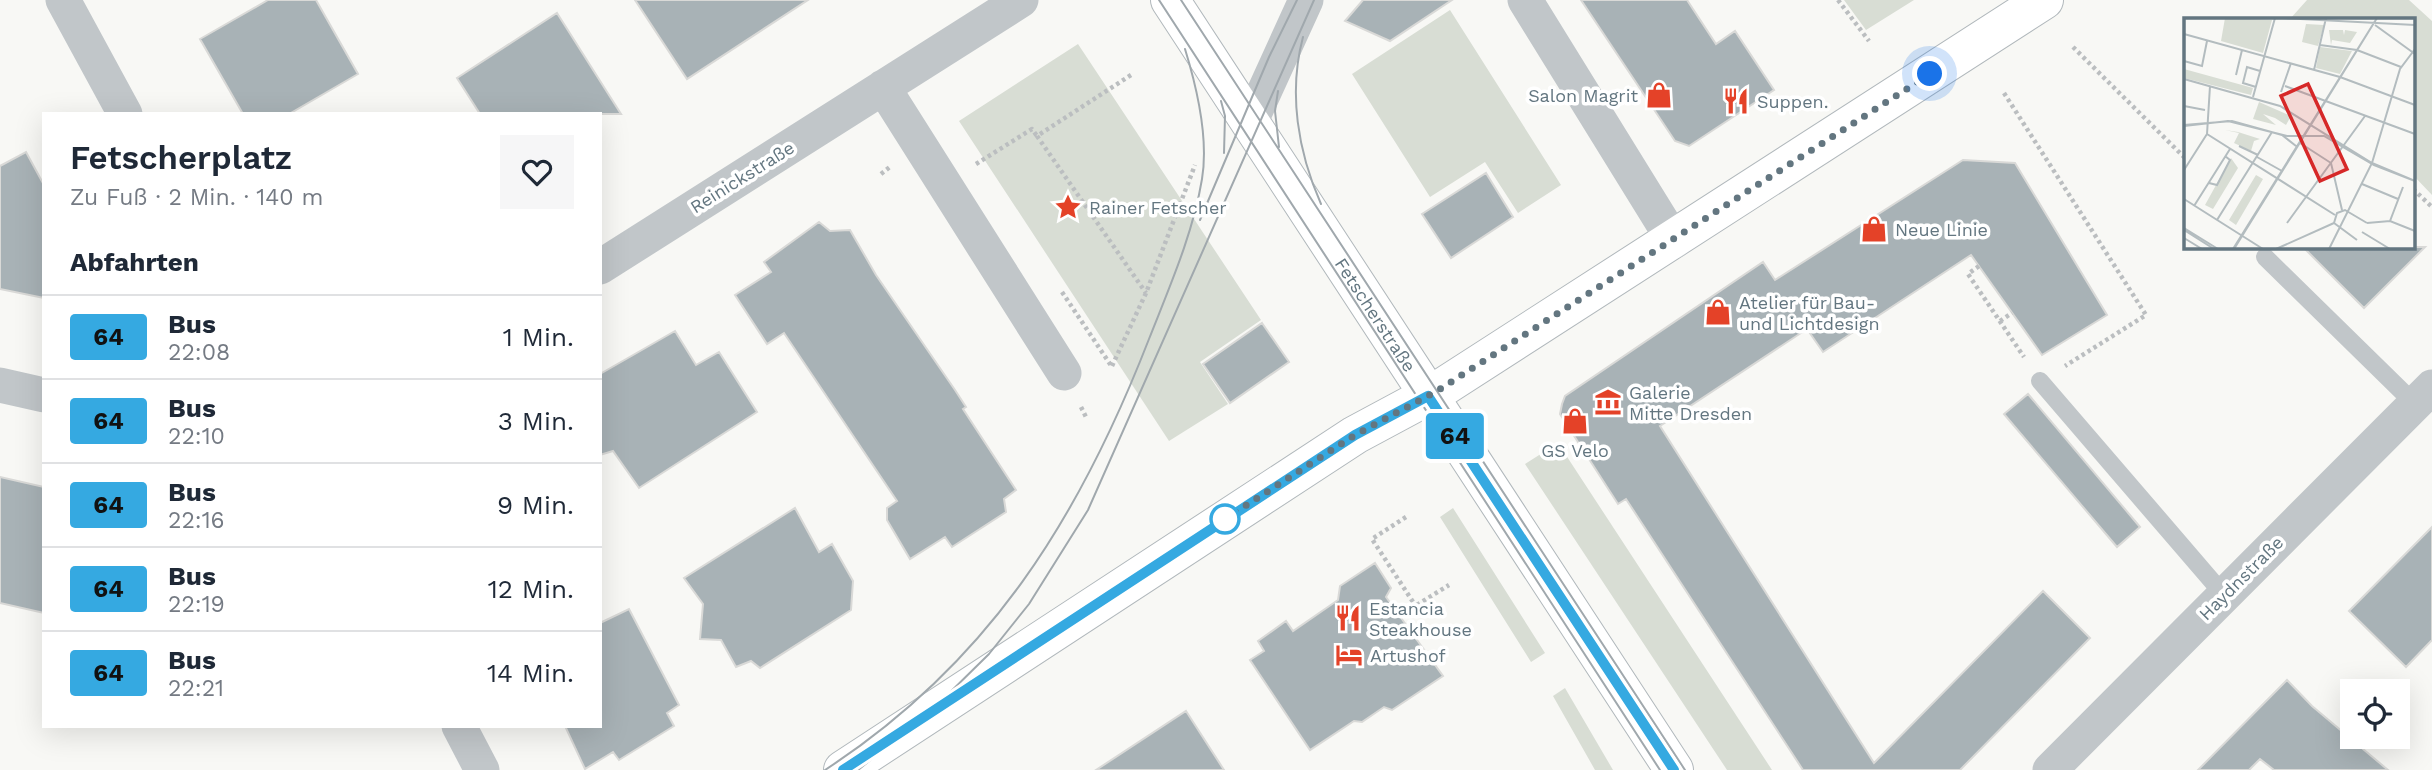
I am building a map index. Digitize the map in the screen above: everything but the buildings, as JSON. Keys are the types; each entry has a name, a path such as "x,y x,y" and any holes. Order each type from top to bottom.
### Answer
{"main road":[{"name":"Fetscherstraße","path":"1170,0 1674,770"},
{"path":"843,770 1355,435 1428,396 1674,241 2044,0"}],"street":[{"path":"63,0 124,112"},
{"name":"Reinickstraße","path":"602,266 1021,0"},
{"path":"1250,123 1306,0"},
{"path":"1525,0 1674,241"},
{"path":"883,87 1064,373"},
{"path":"0,386 42,395"},
{"name":"Haydnstraße","path":"2050,770 2423,396"},
{"path":"459,728 482,770"}],"lane":[{"path":"2265,257 2423,396"},
{"path":"2040,381 2224,595"}],"path":[{"path":"1838,0 1869,41"},
{"path":"2073,47 2184,157"},
{"path":"1037,136 1131,75"},
{"path":"1979,266 1968,274 2040,381 2146,315 2004,93"},
{"path":"976,164 1032,129 1146,293"},
{"path":"1112,367 1146,293 1195,165"},
{"path":"2414,190 2432,207"},
{"path":"2000,321 2012,313"},
{"path":"1406,517 1372,539 1415,605"},
{"path":"1399,615 1449,585"}],"shaded area":[{"path":"1844,0 1914,0 1866,30"},
{"path":"2307,0 2409,0 2432,21 2432,195 2414,176 2414,18 2291,18"},
{"path":"1450,10 1561,185 1518,213 1485,162 1430,197 1352,74"},
{"path":"1078,44 1261,320 1200,362 1228,404 1169,441 959,121"},
{"path":"1558,443 1772,770 1727,770 1525,464"},
{"path":"1453,508 1545,653 1531,662 1440,517"},
{"path":"1565,688 1613,770 1595,770 1553,696"}],"tram line":[{"path":"1159,0 1660,770"},
{"path":"1181,0 1685,770"},
{"path":"1200,220 1269,57 1297,0"},
{"path":"858,770 930,712 989,654 1029,604 1088,510 1314,0"},
{"path":"1303,37 1296,79 1298,122 1306,164 1321,204"},
{"path":"825,770 883,728 935,683 981,634 1022,582 1059,526 1092,467 1122,405 1164,300 1187,240 1198,200 1204,163 1203,130 1185,49"},
{"path":"1278,91 1275,111 1279,147"},
{"path":"1221,101 1225,116 1224,153"}],"bus line":[{"name":"64","path":"843,770 1355,435 1428,396 1674,770"}],"place":[{"name":"Salon Magrit","path":"1659,95"},
{"name":"Suppen.","path":"1736,101"},
{"name":"Rainer Fetscher","path":"1068,207"},
{"name":"Neue Linie","path":"1874,229"},
{"name":"Atelier für Bau- und Lichtdesign","path":"1718,312"},
{"name":"Galerie Mitte Dresden","path":"1608,402"},
{"name":"GS Velo","path":"1575,421"},
{"name":"Estancia Steakhouse","path":"1348,618"},
{"name":"Artushof","path":"1349,655"}],"route":[{"path":"1225,519 1355,435 1420,401 1504,349 1930,74"}]}
